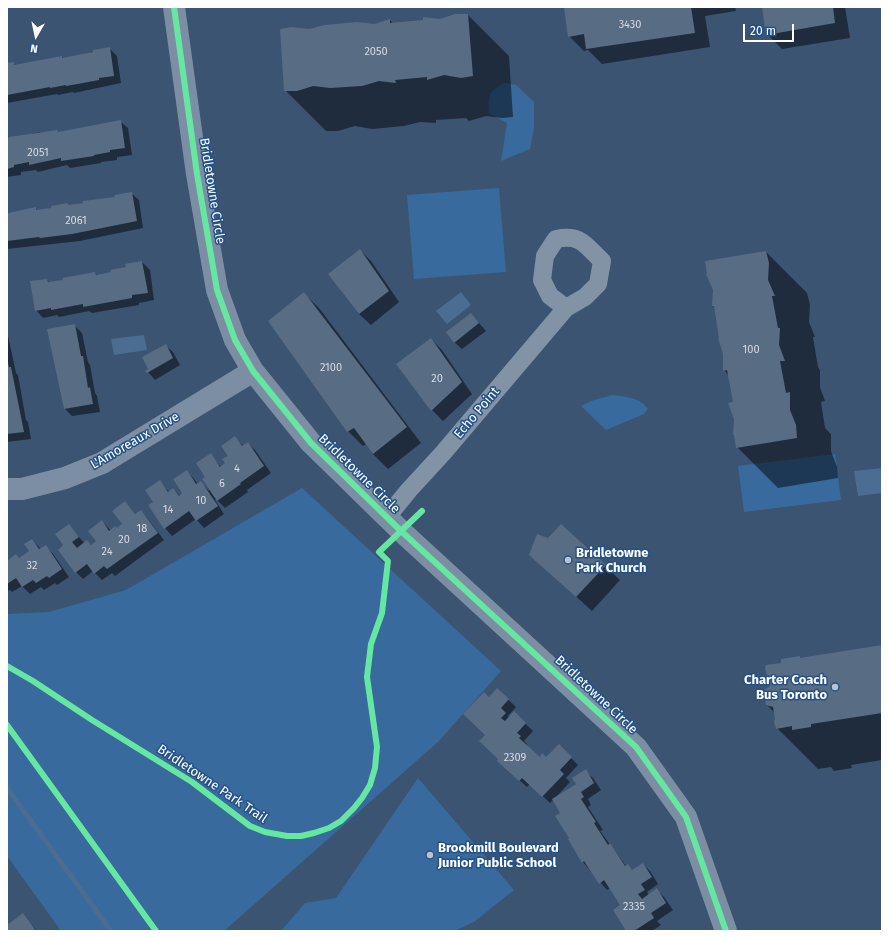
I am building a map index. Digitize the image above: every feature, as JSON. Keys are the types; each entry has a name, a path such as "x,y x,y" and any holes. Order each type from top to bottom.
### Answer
{"street":[{"name":"Bridletowne Circle","path":"174,7 197,174 217,290 235,340 253,371 311,443 401,531 636,747 686,817 726,931"},
{"name":"Echo Point","path":"387,517 409,490 443,454 566,308"},
{"name":"L'Amoreaux Drive","path":"7,489 22,489 65,478 102,463 253,371"}],"shaded area":[{"path":"505,83 516,85 534,102 534,128 530,149 501,161 507,123 489,113 489,98 492,91"},
{"path":"499,188 506,272 414,279 407,195"},
{"path":"461,292 471,305 447,324 436,311"},
{"path":"144,335 147,350 114,355 111,339"},
{"path":"612,395 636,400 641,402 648,409 644,414 606,430 581,406 591,401"},
{"path":"835,454 841,500 744,512 738,466"},
{"path":"882,468 882,493 858,496 854,471"},
{"path":"302,488 501,671 439,741 224,931 61,931 7,856 7,614 49,612 126,590"},
{"path":"418,778 514,890 474,922 454,931 281,931 305,903 336,898"}],"building":[{"path":"564,7 691,7 695,33 586,49 584,34 568,37"},
{"path":"762,7 833,7 835,23 766,35"},
{"path":"455,14 468,14 473,76 461,78 444,75 427,80 427,77 395,80 396,83 379,81 362,86 330,88 313,86 297,91 284,91 280,29 292,27 309,29 325,25 357,22 374,24 390,19 390,23 423,20 423,17 440,19"},
{"path":"110,47 114,76 99,78 99,80 83,83 7,95 7,63 14,62 14,65 62,56 62,58"},
{"path":"121,120 125,148 110,150 110,152 94,156 61,161 61,158 29,165 29,162 14,165 14,167 7,169 7,138 9,137 57,130 58,132"},
{"path":"132,192 137,221 72,234 7,241 7,213 36,207 36,210 51,208 51,206 68,203 68,205 83,203 83,201 115,197 114,195"},
{"path":"360,249 389,291 359,314 328,274"},
{"path":"766,251 769,263 768,280 775,296 772,296 778,328 780,328 779,345 785,361 780,361 786,393 790,392 790,410 796,425 797,438 736,448 733,435 734,419 728,403 733,402 727,370 723,371 723,354 718,338 714,306 712,306 713,290 706,274 705,261"},
{"path":"142,261 148,293 132,295 132,298 83,307 83,304 51,310 51,308 35,311 30,281 47,279 48,282 63,280 62,278 95,272 96,275 111,272 110,270 126,267 125,264"},
{"path":"304,292 407,427 373,454 354,428 347,432 268,321"},
{"path":"471,313 479,323 454,343 446,332"},
{"path":"75,324 81,356 83,356 88,388 90,387 93,404 64,409 47,329"},
{"path":"431,338 462,382 431,411 396,364"},
{"path":"166,344 173,358 147,373 145,371 148,369 142,357"},
{"path":"7,359 9,367 11,367 24,432 7,434"},
{"path":"235,436 242,446 248,442 264,466 217,501 202,479 205,477 196,463 211,453 220,467 225,463 222,459 228,456 221,446"},
{"path":"187,470 196,484 201,481 218,506 196,521 189,511 164,529 148,505 153,502 145,490 160,480 168,492 173,488 179,496 182,493 173,479"},
{"path":"125,501 135,514 141,510 158,533 107,569 104,566 94,574 87,564 75,573 58,550 63,545 55,534 69,524 79,537 72,542 77,548 87,540 91,545 96,541 88,531 102,520 109,531 115,526 117,528 122,524 112,511"},
{"name":"Bridletowne Park Church","path":"561,524 606,565 576,597 529,555 537,534 548,538"},
{"path":"32,539 39,549 46,545 62,569 49,578 47,576 36,583 33,580 22,587 16,578 7,584 7,561 16,554 19,558 29,551 24,544"},
{"path":"882,645 882,713 811,724 811,727 792,730 792,726 776,729 773,707 766,705 764,690 770,686 765,668 766,665 781,663 781,659 800,656 800,658"},
{"path":"497,688 509,699 501,708 506,713 501,718 505,721 514,711 526,723 517,733 521,736 519,738 540,757 542,753 546,757 559,744 572,757 560,770 564,774 542,797 522,778 519,781 497,761 498,759 479,741 485,735 463,714 484,692 489,697"},
{"path":"586,769 594,783 581,792 584,797 581,799 596,822 594,823 608,845 610,843 625,866 628,864 632,870 643,863 652,877 641,884 645,890 638,894 642,899 657,888 666,903 651,913 654,918 634,931 626,931 613,910 620,905 604,880 599,884 584,861 582,863 555,816 560,813 552,799 576,784 572,778"},
{"path":"23,913 36,931 7,931 7,925"}],"waterway":[{"path":"7,788 111,931"}],"cycle path":[{"path":"174,7 197,174 217,290 235,340 253,371 311,443 401,531 636,747 686,817 726,931"},
{"name":"Bridletowne Park Trail","path":"7,666 192,782 250,826 265,832 287,836 301,836 329,828 341,821 362,798 370,785 375,768 377,747 367,677 371,644 382,613 388,561 379,552 422,511"},
{"path":"7,725 156,931"}],"place":[{"name":"Bridletowne Park Church","path":"568,560"},
{"name":"Charter Coach Bus Toronto","path":"835,687"},
{"name":"Brookmill Boulevard Junior Public School","path":"430,855"}]}
